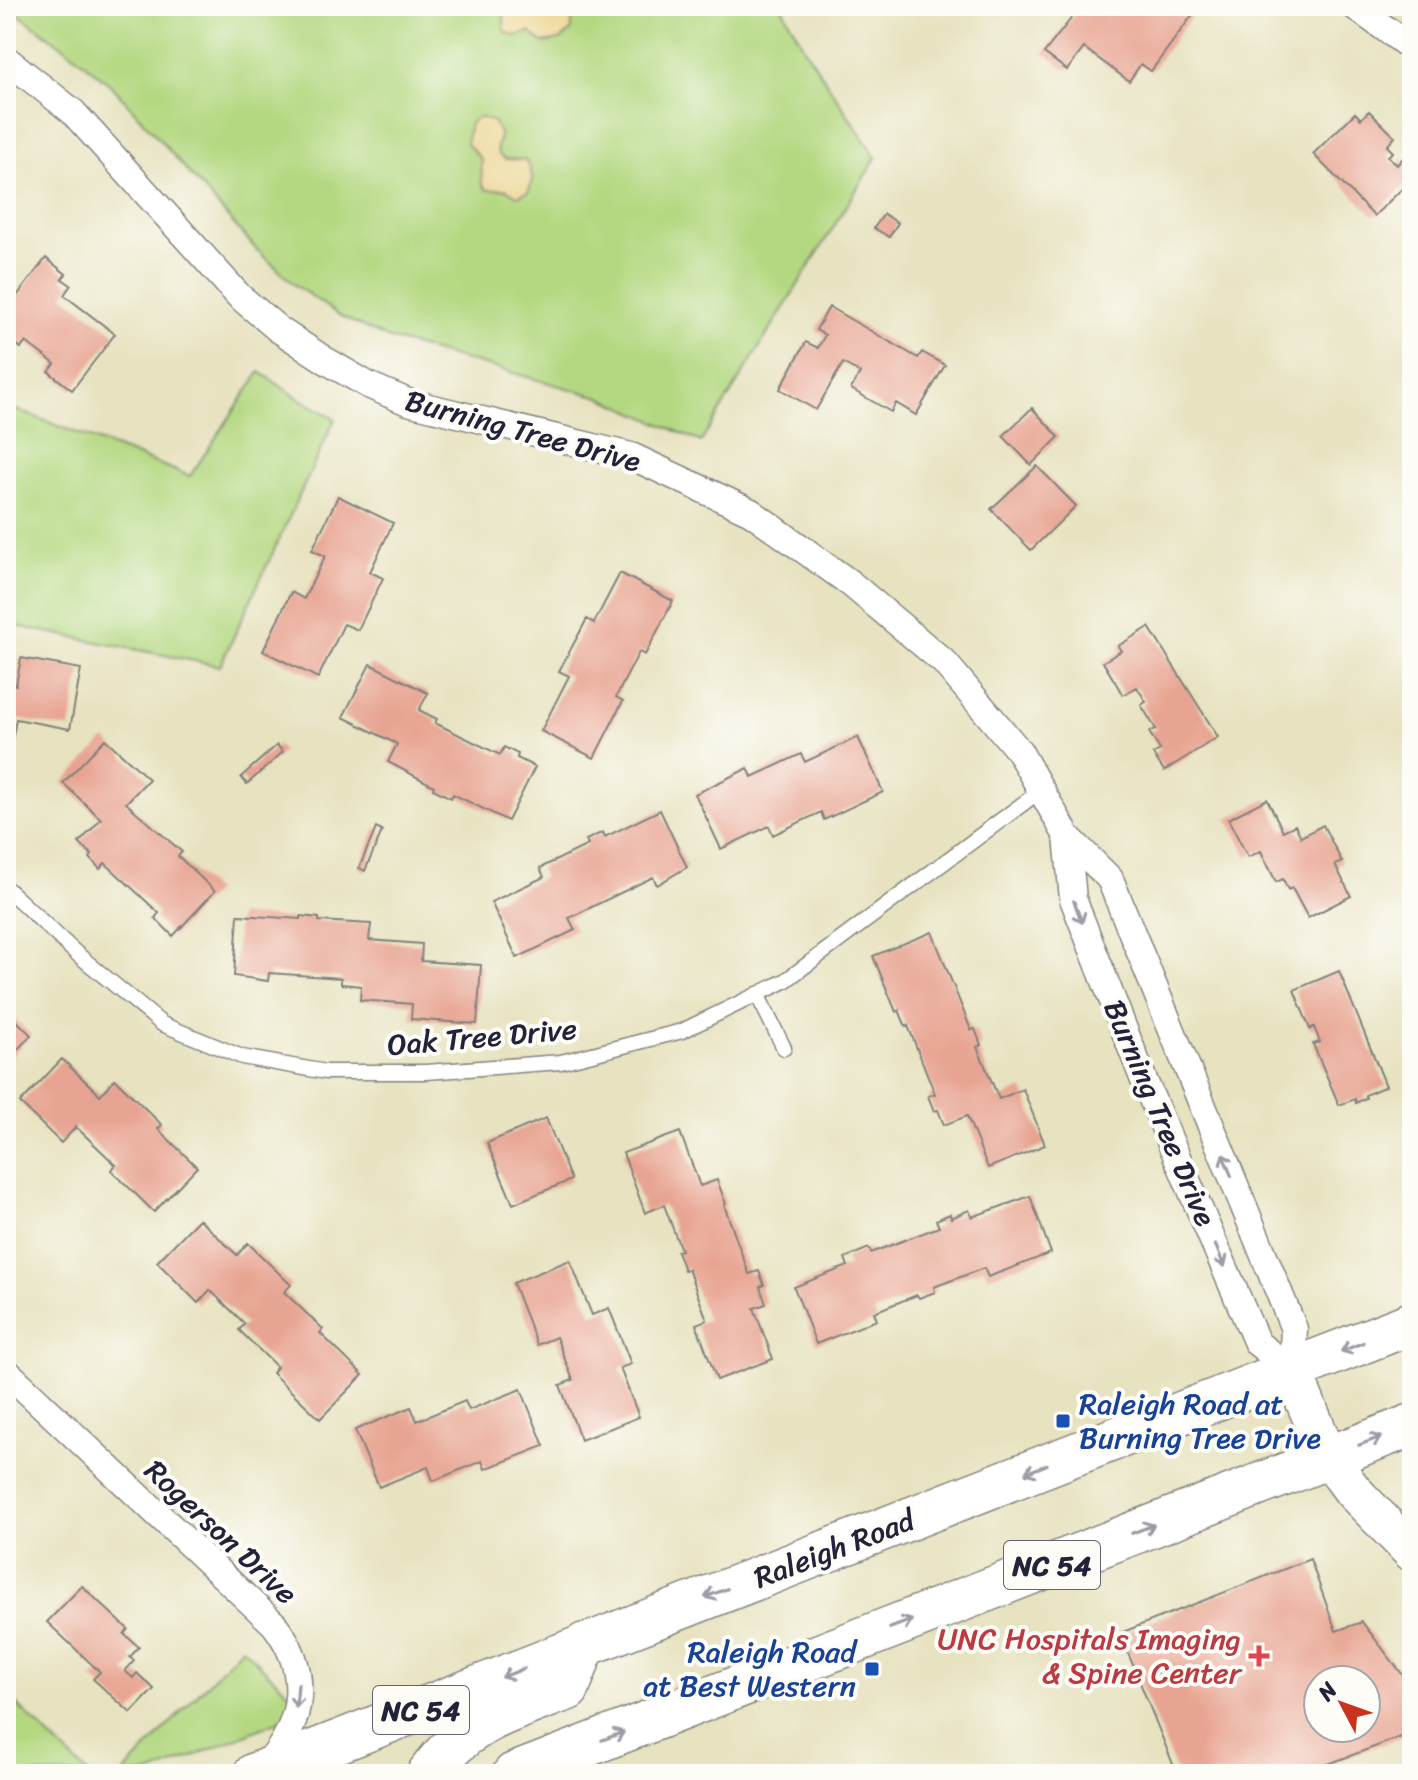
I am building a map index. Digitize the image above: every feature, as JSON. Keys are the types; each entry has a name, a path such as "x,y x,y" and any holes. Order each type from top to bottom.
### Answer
{"main road":[{"name":"Raleigh Road","path":"258,1773 1412,1323"},
{"name":"NC 54","path":"514,1774 1412,1425"},
{"path":"428,1774 461,1736 483,1722 568,1689 585,1644"}],"street":[{"path":"1354,6 1412,48"},
{"name":"Burning Tree Drive","path":"6,59 73,112 239,296 278,329 368,385 408,402 631,456 751,512 850,583 944,662 1019,751 1067,836 1110,879 1294,1329 1292,1370 1328,1457 1353,1491 1412,1552"},
{"name":"Burning Tree Drive","path":"1067,836 1073,899 1143,1078 1257,1343 1292,1370"},
{"name":"Rogerson Drive","path":"6,1371 274,1624 284,1637 296,1666 298,1682 293,1726 282,1748 258,1773"}],"lane":[{"name":"Oak Tree Drive","path":"6,888 76,953 162,1024 242,1057 326,1072 426,1072 561,1062 682,1031 785,981 1040,791"},
{"path":"757,994 784,1048"}],"green space":[{"path":"7,6 781,6 806,51 876,158 701,442 600,397 387,338 340,316 295,285 255,248 114,88"},
{"path":"260,372 335,419 220,666 6,624 6,406 190,476"},
{"path":"242,1647 306,1710 150,1774 123,1774"},
{"path":"6,1694 88,1774 6,1774"}],"sand":[{"path":"512,6 565,9 572,18 572,30 561,40 542,43 530,32 515,36 504,28 504,16"},
{"path":"479,117 494,122 500,136 498,154 505,159 525,160 532,176 528,192 517,196 506,189 487,190 482,184 481,159 466,143 470,123"}],"building":[{"path":"1081,6 1199,6 1151,71 1141,64 1129,81 1084,48 1067,70 1044,53"},
{"path":"1369,111 1395,137 1387,146 1393,152 1388,156 1397,165 1402,159 1412,169 1412,179 1374,216 1313,154 1355,113 1361,119"},
{"path":"884,214 898,223 889,237 874,228"},
{"path":"46,258 66,274 62,279 71,285 64,295 115,334 72,390 49,372 55,364 26,342 21,348 6,336 6,310"},
{"path":"829,307 918,358 922,352 945,365 916,415 896,403 891,412 851,389 860,373 843,363 816,410 780,389 806,342 818,348 825,335 816,330"},
{"path":"1032,408 1059,437 1031,465 1003,436"},
{"path":"1037,466 1076,506 1031,550 991,509"},
{"path":"338,496 393,523 370,572 383,578 358,630 344,624 318,678 263,651 291,592 304,599 325,556 312,550"},
{"path":"620,573 673,601 645,655 639,652 616,697 623,701 594,758 541,731 569,676 559,671 587,619 594,623"},
{"path":"1149,627 1218,737 1164,771 1153,754 1160,750 1149,732 1156,729 1141,705 1146,702 1137,687 1123,695 1103,662 1121,651 1118,646"},
{"path":"21,658 81,669 70,729 16,719 11,747 6,747 6,683 16,685"},
{"path":"370,664 428,693 419,710 437,719 435,723 500,755 504,747 535,767 508,821 453,794 451,798 388,762 397,744 343,717"},
{"path":"858,737 883,792 824,820 821,812 773,835 769,826 721,849 695,794 748,768 752,777 801,754 805,762"},
{"path":"105,739 149,779 126,803 182,852 178,856 215,891 173,936 155,918 159,913 105,863 100,869 90,858 92,855 79,843 101,819 63,783"},
{"path":"277,745 283,752 247,784 241,777"},
{"path":"1267,799 1283,831 1295,825 1301,837 1323,825 1342,862 1335,865 1351,896 1308,918 1292,888 1288,890 1283,879 1276,882 1261,851 1248,857 1228,819"},
{"path":"660,810 687,867 657,885 653,877 569,918 575,930 517,958 491,902 544,877 540,868 588,845 586,840 603,832 605,837"},
{"path":"376,828 382,831 365,871 359,868"},
{"path":"238,915 301,919 301,916 319,918 319,921 371,924 369,940 422,944 421,961 481,965 477,1024 411,1019 412,1004 360,1000 361,986 341,984 341,978 269,973 268,981 234,976"},
{"path":"932,932 971,1030 975,1029 981,1045 977,1047 999,1099 1023,1089 1045,1145 988,1168 967,1116 944,1125 938,1110 934,1111 928,1096 935,1094 908,1026 899,1010 896,1012 873,956"},
{"path":"1339,971 1386,1086 1365,1095 1366,1098 1356,1103 1355,1099 1339,1105 1313,1044 1320,1042 1314,1027 1310,1029 1294,990"},
{"path":"6,1010 31,1035 6,1062"},
{"path":"62,1059 100,1095 115,1079 162,1125 158,1129 197,1167 154,1212 111,1170 116,1165 76,1127 61,1143 20,1103"},
{"path":"546,1118 571,1180 513,1204 487,1143"},
{"path":"680,1132 700,1186 717,1180 749,1274 759,1271 764,1285 760,1287 766,1304 754,1308 773,1359 717,1380 696,1324 707,1320 688,1269 684,1270 677,1251 681,1250 664,1205 645,1213 623,1153"},
{"path":"1030,1196 1051,1253 988,1277 984,1268 934,1287 935,1292 919,1298 917,1295 874,1312 877,1320 816,1344 794,1287 848,1266 845,1258 869,1248 871,1253 939,1227 936,1220 950,1214 951,1218 969,1210 972,1217"},
{"path":"199,1219 237,1255 248,1243 291,1285 284,1292 323,1329 320,1333 363,1375 320,1419 272,1373 277,1367 239,1330 245,1324 210,1290 198,1303 157,1262"},
{"path":"570,1260 592,1315 609,1308 631,1364 620,1368 639,1417 581,1440 560,1385 573,1380 556,1337 537,1345 513,1283"},
{"path":"521,1389 544,1446 485,1469 482,1461 433,1481 428,1467 379,1487 355,1430 411,1407 417,1421 465,1401 469,1410"},
{"name":"UNC Hospitals Imaging & Spine Center","path":"1310,1559 1336,1631 1362,1622 1412,1687 1412,1733 1301,1774 1177,1774 1120,1633"},
{"path":"82,1586 128,1629 124,1634 139,1647 130,1657 134,1661 125,1671 133,1678 137,1673 154,1689 131,1713 93,1679 100,1672 47,1622"}],"place":[{"name":"Raleigh Road at Burning Tree Drive","path":"1063,1421"},
{"name":"UNC Hospitals Imaging & Spine Center","path":"1259,1656"},
{"name":"Raleigh Road at Best Western","path":"872,1669"}]}
